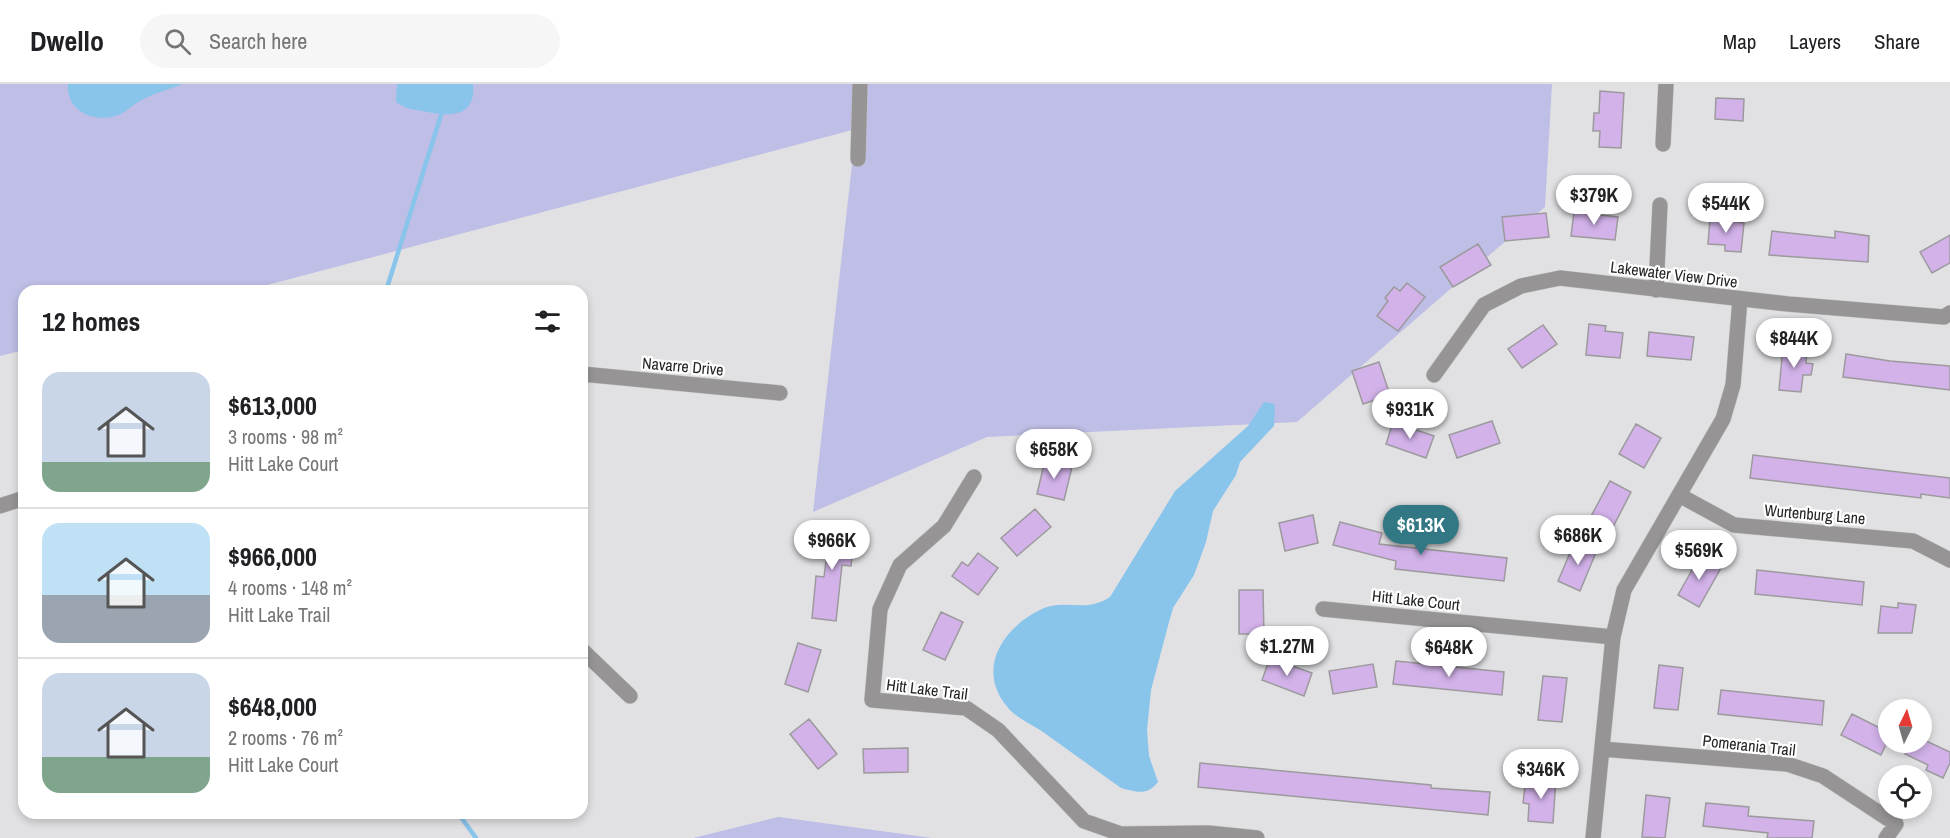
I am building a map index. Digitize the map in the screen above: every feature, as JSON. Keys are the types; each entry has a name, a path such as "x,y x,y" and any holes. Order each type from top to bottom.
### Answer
{"street":[{"path":"858,159 860,84"},
{"path":"1663,144 1666,84"},
{"path":"1656,290 1660,205"},
{"name":"Lakewater View Drive","path":"1434,375 1484,305 1521,286 1560,278 1740,299 1944,317 1950,314"},
{"path":"1593,838 1613,637 1624,590 1723,419 1733,385 1740,299"},
{"name":"Navarre Drive","path":"588,375 780,393"},
{"name":"Hitt Lake Trail","path":"974,477 944,526 900,565 880,609 872,700 966,708 998,730 1084,821 1121,834 1208,833 1257,838"},
{"name":"Wurtenburg Lane","path":"1679,495 1734,525 1913,541 1950,560"},
{"path":"0,506 18,500"},
{"name":"Hitt Lake Court","path":"1323,609 1613,637"},
{"path":"588,656 630,696"},
{"name":"Pomerania Trail","path":"1602,749 1786,764 1823,776 1896,824 1886,838"}],"shaded area":[{"path":"0,84 1552,84 1545,207 1297,422 987,437 813,512 856,129 268,285 18,285 18,352 0,356"},
{"path":"68,84 182,84 143,99 121,114 100,118 83,113 77,108 72,102"},
{"path":"397,84 473,84 473,95 471,103 461,112 437,114 411,109 396,102"},
{"path":"1264,402 1275,404 1274,426 1240,462 1236,475 1213,511 1206,542 1194,575 1173,608 1169,622 1151,690 1147,730 1149,756 1158,782 1146,791 1137,792 1121,788 1009,709 999,694 994,679 994,665 998,651 1016,626 1044,608 1093,604 1110,597 1175,491 1248,426"},
{"path":"779,817 932,838 693,838"}],"building":[{"path":"1600,91 1624,93 1621,148 1599,147 1600,131 1593,131 1594,113 1599,113"},
{"path":"1716,98 1744,99 1743,121 1715,119"},
{"path":"1574,212 1618,217 1615,240 1571,236"},
{"path":"1546,213 1549,237 1505,241 1502,217"},
{"path":"1710,218 1744,223 1741,252 1725,251 1725,245 1708,244"},
{"path":"1772,231 1835,238 1835,231 1869,236 1868,262 1769,255"},
{"path":"1950,235 1950,263 1932,273 1920,252"},
{"path":"1478,244 1491,265 1453,287 1440,267"},
{"path":"1407,283 1425,297 1398,331 1377,316 1388,301 1385,298 1394,287 1400,291"},
{"path":"1589,324 1606,326 1605,331 1623,333 1620,358 1586,355"},
{"path":"1543,325 1557,344 1522,368 1508,349"},
{"path":"1649,332 1694,337 1691,360 1647,356"},
{"path":"1783,346 1807,349 1806,363 1813,364 1811,375 1803,375 1801,392 1779,390"},
{"path":"1846,354 1890,361 1950,366 1950,390 1843,377"},
{"path":"1379,362 1390,395 1363,404 1352,371"},
{"path":"1492,421 1500,443 1457,458 1449,435"},
{"path":"1393,422 1434,436 1426,458 1386,444"},
{"path":"1636,424 1661,438 1644,468 1619,454"},
{"path":"1753,455 1950,478 1950,498 1921,494 1921,498 1750,478"},
{"path":"1045,460 1072,467 1064,500 1037,494"},
{"path":"1610,481 1631,492 1611,531 1589,520"},
{"path":"1035,509 1051,527 1017,556 1001,538"},
{"path":"1313,515 1318,543 1285,551 1279,523"},
{"path":"1340,522 1382,533 1379,544 1507,558 1504,581 1395,569 1396,561 1333,545"},
{"path":"831,526 855,528 851,566 842,565 836,621 812,618 816,576 824,577 827,553 813,551 814,537 829,539"},
{"path":"1575,541 1597,550 1580,591 1558,581"},
{"path":"978,553 998,568 978,595 952,576 962,562 968,566"},
{"path":"1700,556 1721,568 1699,607 1678,595"},
{"path":"1757,570 1864,582 1862,605 1755,594"},
{"path":"1239,590 1263,590 1264,634 1239,634"},
{"path":"1898,603 1916,605 1912,633 1878,633 1881,606 1898,608"},
{"path":"941,612 963,622 945,660 923,650"},
{"path":"798,643 821,650 808,692 785,684"},
{"path":"1270,658 1312,673 1304,696 1262,680"},
{"path":"1396,661 1504,672 1502,695 1393,684"},
{"path":"1373,664 1377,687 1333,694 1329,671"},
{"path":"1659,665 1683,668 1678,710 1654,708"},
{"path":"1543,676 1567,678 1562,722 1538,720"},
{"path":"1721,690 1824,701 1822,725 1718,714"},
{"path":"1852,714 1878,727 1878,753 1882,753 1881,755 1841,735"},
{"path":"809,719 837,754 818,769 790,734"},
{"path":"1932,744 1950,752 1950,763 1943,778 1932,773 1932,765 1905,754 1932,753"},
{"path":"908,748 908,772 864,773 863,749"},
{"path":"1200,763 1431,785 1431,788 1490,792 1488,815 1198,787"},
{"path":"1534,777 1556,778 1553,823 1528,821 1529,804 1523,803 1525,786 1533,787"},
{"path":"1646,795 1670,798 1665,838 1642,837"},
{"path":"1706,803 1749,807 1748,816 1814,821 1812,838 1767,838 1768,833 1703,826"}],"waterway":[{"path":"388,285 441,115"},
{"path":"462,819 476,838"}]}
